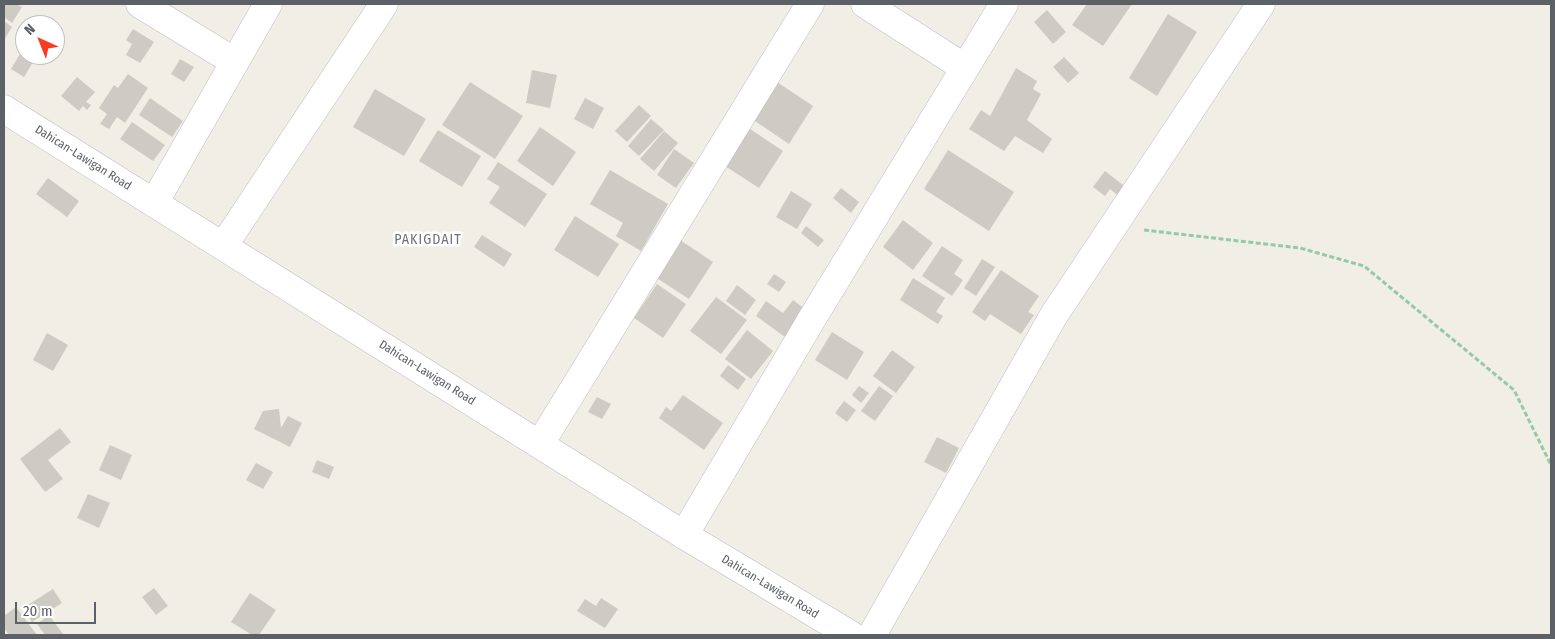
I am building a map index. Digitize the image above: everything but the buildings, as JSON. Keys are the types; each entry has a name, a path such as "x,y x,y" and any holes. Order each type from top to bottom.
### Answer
{"street":[{"path":"140,4 235,62"},
{"path":"154,203 268,4"},
{"path":"224,245 384,4"},
{"path":"540,444 810,4"},
{"path":"865,4 965,68"},
{"path":"684,535 813,317 1004,4"},
{"path":"872,635 1054,314 1260,4"},
{"name":"Dahican-Lawigan Road","path":"4,109 224,245 684,535 850,635"}],"path":[{"path":"1113,226 1300,248 1364,266 1514,390 1551,465"}],"district":[{"name":"PAKIGDAIT","path":"428,240"}]}
